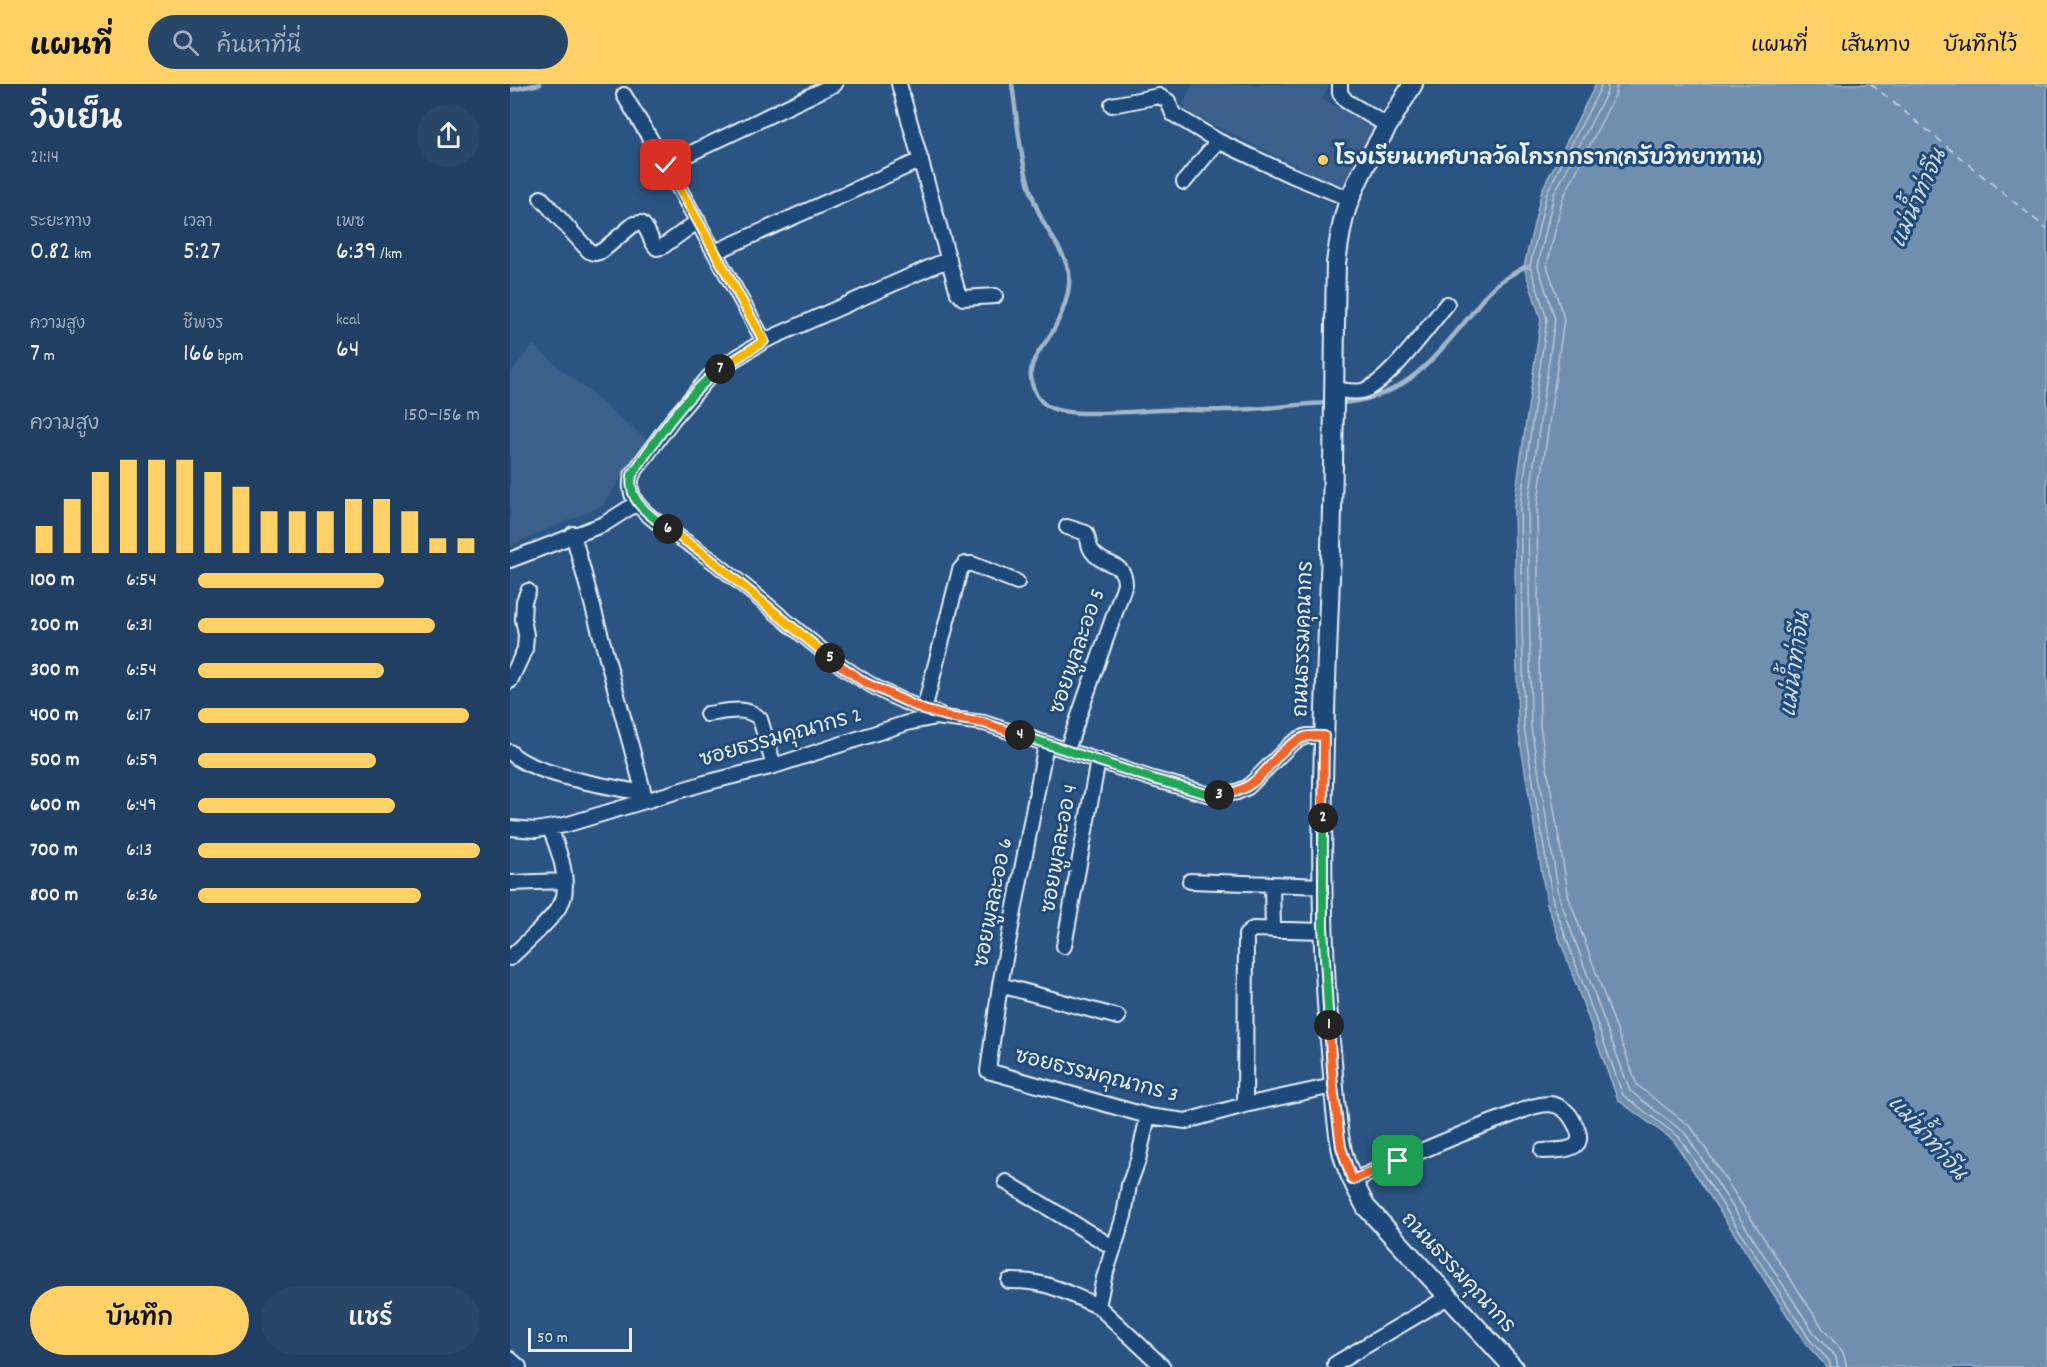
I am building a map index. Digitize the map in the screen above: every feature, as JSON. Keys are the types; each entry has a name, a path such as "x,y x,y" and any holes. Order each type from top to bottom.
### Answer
{"street":[{"path":"666,165 835,84"},
{"path":"899,84 956,288 963,298 995,296"},
{"path":"1340,84 1340,93 1346,100 1388,126"},
{"name":"ถนนธรรมคุณากร","path":"1413,84 1350,199 1340,234 1336,263 1330,575 1324,736 1323,886 1323,931 1333,1086 1341,1147 1352,1180 1366,1207 1513,1367"},
{"path":"624,95 698,221 764,341"},
{"path":"1112,105 1159,96 1168,101 1173,114 1218,141 1286,173 1350,199"},
{"path":"1184,182 1218,141"},
{"path":"715,252 921,160"},
{"path":"541,198 589,251 595,253 602,251 634,224 641,222 647,227 657,248 662,247 698,221"},
{"path":"949,259 764,341 731,361 709,377 673,419 632,475 630,485 637,503 669,530 703,553 864,682 924,710 954,718"},
{"path":"1334,392 1363,390 1376,384 1389,373 1447,304"},
{"path":"510,560 604,524 637,503"},
{"name":"ซอยพูลละออ 5","path":"1066,527 1086,533 1093,553 1120,569 1125,575 1125,584 1067,750"},
{"path":"510,752 522,760 555,773 645,797 573,534"},
{"path":"924,710 960,570 965,564 972,564 1017,582"},
{"path":"510,681 525,649 523,619 524,601 528,591"},
{"path":"706,714 746,710 757,715 774,766"},
{"name":"ซอยธรรมคุณากร 2","path":"510,828 550,828 586,820 645,797 774,766 908,723 936,717 984,723 1207,794 1228,794 1248,787 1290,746 1307,736 1324,736"},
{"name":"ซอยพูลละออ 6","path":"988,1071 1000,985 1046,744"},
{"name":"ซอยพูลละออ 4","path":"1064,946 1098,760"},
{"path":"510,958 558,910 564,897 561,857 550,828"},
{"path":"510,883 564,881"},
{"path":"1190,881 1323,886"},
{"path":"1272,884 1273,930"},
{"path":"1245,1105 1246,935 1253,929 1323,931"},
{"path":"1000,985 1118,1017"},
{"name":"ซอยธรรมคุณากร 3","path":"988,1071 1148,1116 1186,1121 1245,1105 1333,1086"},
{"path":"1352,1180 1469,1130 1551,1104 1568,1112 1580,1138 1572,1150 1542,1151"},
{"path":"1098,1306 1104,1278 1124,1216 1129,1185 1138,1160 1148,1116"},
{"path":"1006,1182 1114,1248"},
{"path":"1009,1281 1027,1280 1044,1283 1098,1306 1164,1367"},
{"path":"1335,1364 1448,1297"},
{"path":"510,1359 519,1367"}],"shaded area":[{"name":"โรงเรียนเทศบาลวัดโกรกกราก(กรับวิทยาทาน)","path":"1192,84 1330,84 1322,99 1377,130 1345,190 1181,109"},
{"path":"533,345 647,440 602,506 510,546 510,373"}],"water":[{"name":"แม่น้ำท่าจีน","path":"1596,84 2047,84 2047,1367 1827,1367 1806,1344 1674,1141 1618,1100 1547,904 1518,728 1514,505 1541,319 1524,267 1542,190"}],"waterway":[{"path":"510,90 540,84"},
{"path":"1012,84 1028,182 1039,213 1064,257 1069,273 1068,295 1063,309 1054,329 1035,358 1031,370 1033,386 1042,401 1049,407 1059,410 1087,413 1238,410 1329,403"},
{"path":"1338,403 1380,395 1398,387 1428,364 1492,288 1524,267 1529,267"}],"ferry route":[{"path":"1871,84 2047,229"}],"place":[{"name":"โรงเรียนเทศบาลวัดโกรกกราก(กรับวิทยาทาน)","path":"1323,160"}],"route":[{"path":"666,165 764,341 709,377 673,419 632,475 630,485 637,503 669,530 703,553 825,654 864,682 924,710 984,723 1153,779 1218,795 1237,792 1248,787 1299,740 1307,736 1324,736 1323,926 1333,1086 1341,1147 1352,1180 1398,1161"}]}
